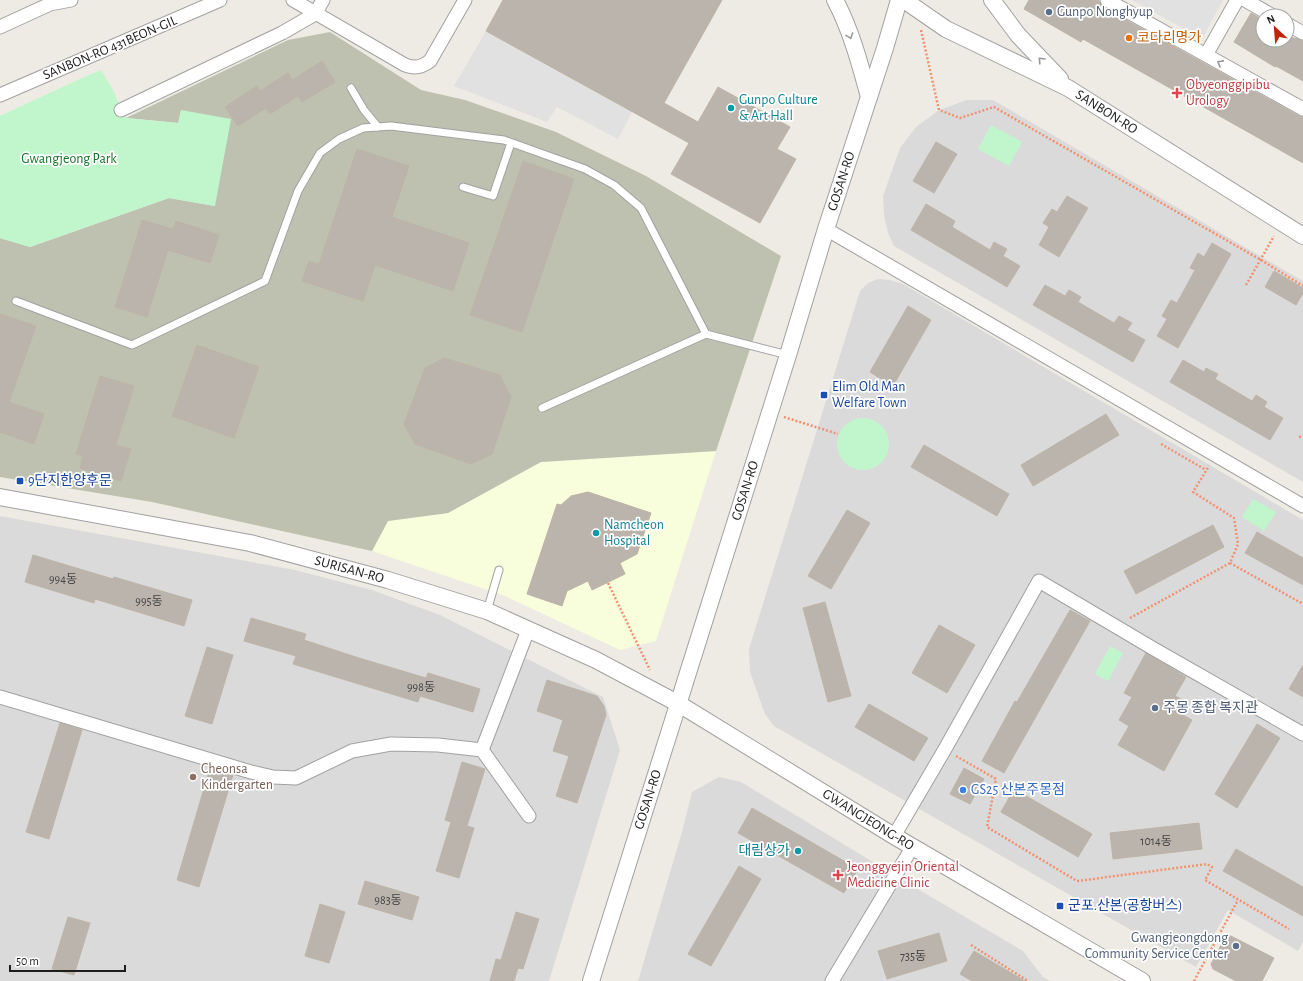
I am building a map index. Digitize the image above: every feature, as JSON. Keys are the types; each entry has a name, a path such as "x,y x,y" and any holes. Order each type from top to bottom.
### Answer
{"street":[{"path":"0,27 48,2 71,0"},
{"name":"SANBON-RO 431BEON-GIL","path":"0,95 220,0"},
{"path":"293,0 315,14 411,67 418,67 430,61 461,1"},
{"path":"121,110 282,33 315,14 323,0"},
{"path":"835,0 861,68 869,97"},
{"name":"GOSAN-RO","path":"591,981 899,0"},
{"path":"992,0 1018,35 1068,88"},
{"path":"1107,0 1303,109"},
{"path":"1206,55 1237,0"},
{"path":"1244,0 1258,8"},
{"name":"SANBON-RO","path":"910,4 946,29 1068,88 1303,236"},
{"path":"826,229 1303,506"},
{"name":"SURISAN-RO","path":"0,497 250,543 388,580 487,611 596,660 679,704"},
{"path":"894,836 945,749 1039,581 1303,734"},
{"path":"482,750 528,630"},
{"path":"0,698 273,777 296,778 352,751 391,744 438,745 482,750 530,816"},
{"name":"GWANGJEONG-RO","path":"679,704 894,836 1142,981"},
{"path":"832,981 913,846"}],"lane":[{"path":"351,88 364,110 378,127"},
{"path":"16,301 132,345 265,281 298,191 320,153 339,139 357,130 391,126 504,140 585,169 614,185 641,208 706,334"},
{"path":"463,187 493,196 511,143"},
{"path":"542,408 706,334 788,355"},
{"path":"487,611 499,570"}],"path":[{"path":"910,4 939,110 960,118 994,107 1261,260 1303,286"},
{"path":"1246,285 1281,223"},
{"path":"770,413 838,434"},
{"path":"1299,437 1303,436"},
{"path":"1161,444 1206,470"},
{"path":"1130,618 1230,563 1238,544 1234,518 1193,492 1215,455"},
{"path":"1230,563 1303,604"},
{"path":"608,583 662,694"},
{"path":"945,749 996,779 987,827 1077,881 1207,864 1212,867 1205,880 1290,929"},
{"path":"1194,981 1238,900"},
{"path":"971,945 1028,981"}],"shaded area":[{"path":"1132,0 1223,0 1202,39"},
{"path":"486,31 632,112 618,139 557,107 547,122 454,86"},
{"path":"330,32 421,90 465,100 556,132 646,176 781,256 716,451 541,462 448,513 388,521 372,551 152,502 0,477 0,238 30,247 169,198 215,206 181,111 179,123 126,118 288,40"},
{"path":"967,100 993,100 1303,281 1303,482 894,246 888,233 884,215 883,196 900,148 916,127 939,110"},
{"path":"878,279 890,280 903,284 1303,520 1303,942 1298,951 1228,910 1196,967 774,726 765,714 750,672 749,649 860,291 868,283"},
{"path":"716,451 656,641 620,650 505,596 372,551 388,521 448,513 541,462"},
{"path":"0,516 295,570 372,590 440,615 603,697 620,750 549,981 0,981"},
{"path":"719,777 741,782 1023,951 1043,977 1050,981 638,981 682,832 692,792"}],"green space":[{"name":"Gwangjeong Park","path":"101,70 114,92 126,118 178,123 181,110 231,119 215,206 169,198 30,247 0,238 0,116"},
{"path":"991,125 1022,142 1009,166 978,149"},
{"path":"858,418 868,418 882,425 889,439 889,449 882,463 868,470 858,470 848,466 841,459 837,449 837,439 841,429 848,422"},
{"path":"1253,499 1276,512 1264,531 1242,517"},
{"path":"1110,646 1123,653 1108,681 1095,674"}],"building":[{"name":"Gunpo Culture & Art Hall","path":"503,0 722,0 664,103 698,122 718,87 790,127 777,149 796,159 760,223 671,174 689,143 486,31"},
{"path":"1029,0 1098,0 1103,7 1303,117 1303,163 1083,39 1081,42 1024,9"},
{"path":"1251,13 1255,15 1255,48 1295,48 1295,38 1303,41 1303,81 1276,66 1275,67 1234,42"},
{"path":"322,61 335,82 302,102 298,96 270,114 266,108 238,126 225,107 257,86 260,91 288,73 292,80"},
{"path":"936,142 957,154 934,193 913,181"},
{"path":"357,149 409,166 392,217 469,243 453,291 375,265 363,301 302,281 309,261 319,264"},
{"path":"523,161 574,179 522,332 470,315"},
{"path":"1067,196 1088,208 1059,257 1039,245 1049,227 1043,223 1052,209 1057,212"},
{"path":"926,204 955,221 952,227 990,250 994,242 1007,249 1003,256 1020,266 1007,287 911,230"},
{"path":"142,220 173,229 176,221 219,235 210,263 168,250 147,317 115,307"},
{"path":"1212,243 1231,254 1178,348 1157,336 1167,319 1162,316 1171,300 1177,303 1195,270 1190,268 1198,253 1204,257"},
{"path":"1274,271 1303,288 1303,293 1296,305 1265,287"},
{"path":"1045,285 1065,296 1069,290 1081,297 1078,302 1114,323 1119,316 1132,323 1127,330 1145,340 1133,362 1033,305"},
{"path":"908,306 931,320 893,386 870,372"},
{"path":"0,314 36,326 9,402 44,414 34,444 0,432"},
{"path":"197,345 259,367 234,438 172,416"},
{"path":"444,358 500,375 511,397 492,454 471,464 415,444 404,424 425,368"},
{"path":"1183,360 1204,372 1206,368 1218,374 1215,379 1252,401 1256,395 1267,402 1264,407 1283,418 1270,440 1170,382"},
{"path":"100,376 134,386 116,445 131,449 121,481 80,468 83,456 76,454"},
{"path":"1106,414 1119,435 1033,486 1021,465"},
{"path":"924,445 1009,494 997,516 911,467"},
{"name":"Namcheon Hospital","path":"588,492 651,513 637,554 620,563 625,574 592,590 588,581 567,591 562,606 527,594 557,504 561,505 571,496"},
{"path":"847,510 870,523 831,589 808,576"},
{"path":"1213,525 1224,547 1136,594 1124,571"},
{"path":"1257,532 1303,558 1303,585 1245,553"},
{"path":"33,555 113,579 114,577 192,600 184,626 95,599 94,603 25,582"},
{"path":"825,602 851,696 828,702 803,608"},
{"path":"1070,610 1090,621 1004,773 982,761 1015,701 1017,702"},
{"path":"251,618 306,634 304,640 359,658 426,678 428,673 480,689 473,712 420,696 418,702 293,664 296,656 244,641"},
{"path":"939,625 975,645 947,693 912,673"},
{"path":"207,647 233,655 212,724 185,716"},
{"name":"주몽 종합 복지관","path":"1146,653 1186,677 1175,696 1187,702 1181,714 1192,720 1164,771 1118,745 1129,726 1119,720 1132,697 1124,693"},
{"path":"1303,665 1303,697 1289,689"},
{"path":"547,680 597,696 604,706 606,715 577,803 556,796 569,756 553,751 563,720 537,711"},
{"path":"869,704 928,738 914,761 855,727"},
{"path":"60,723 82,730 49,839 26,832"},
{"path":"1257,724 1280,738 1237,808 1215,794"},
{"path":"462,762 485,769 467,826 474,828 459,878 436,871 451,822 445,820"},
{"path":"210,768 233,775 199,887 177,880"},
{"path":"964,768 984,779 970,804 950,794"},
{"path":"1014,789 1092,834 1078,857 1001,812"},
{"name":"대림상가","path":"752,808 858,869 844,893 738,833"},
{"path":"1199,823 1202,849 1113,859 1110,833"},
{"path":"1236,849 1303,887 1303,916 1223,871"},
{"path":"739,866 761,879 711,966 688,954"},
{"path":"365,881 419,897 412,920 358,904"},
{"path":"320,904 345,912 329,963 305,956"},
{"path":"516,912 539,919 523,969 518,968 514,981 490,981 496,959 501,960"},
{"path":"68,917 90,923 74,975 52,969"},
{"path":"939,933 947,961 887,979 878,951"},
{"name":"Gwangjeongdong Community Service Center","path":"1227,934 1274,958 1262,981 1236,981 1213,969 1211,964"},
{"path":"974,951 1025,981 972,981 960,974"}],"place":[{"name":"Gunpo Nonghyup","path":"1049,12"},
{"name":"코다리명가","path":"1129,38"},
{"name":"Obyeonggipibu Urology","path":"1177,93"},
{"name":"Gunpo Culture & Art Hall","path":"731,108"},
{"name":"Elim Old Man Welfare Town","path":"824,395"},
{"name":"9단지한양후문","path":"20,481"},
{"name":"Namcheon Hospital","path":"596,533"},
{"name":"주몽 종합 복지관","path":"1155,708"},
{"name":"Cheonsa Kindergarten","path":"193,777"},
{"name":"GS25 산본주몽점","path":"963,790"},
{"name":"대림상가","path":"798,851"},
{"name":"Jeonggyejin Oriental Medicine Clinic","path":"838,875"},
{"name":"군포.산본(공항버스)","path":"1060,906"},
{"name":"Gwangjeongdong Community Service Center","path":"1236,946"}]}
